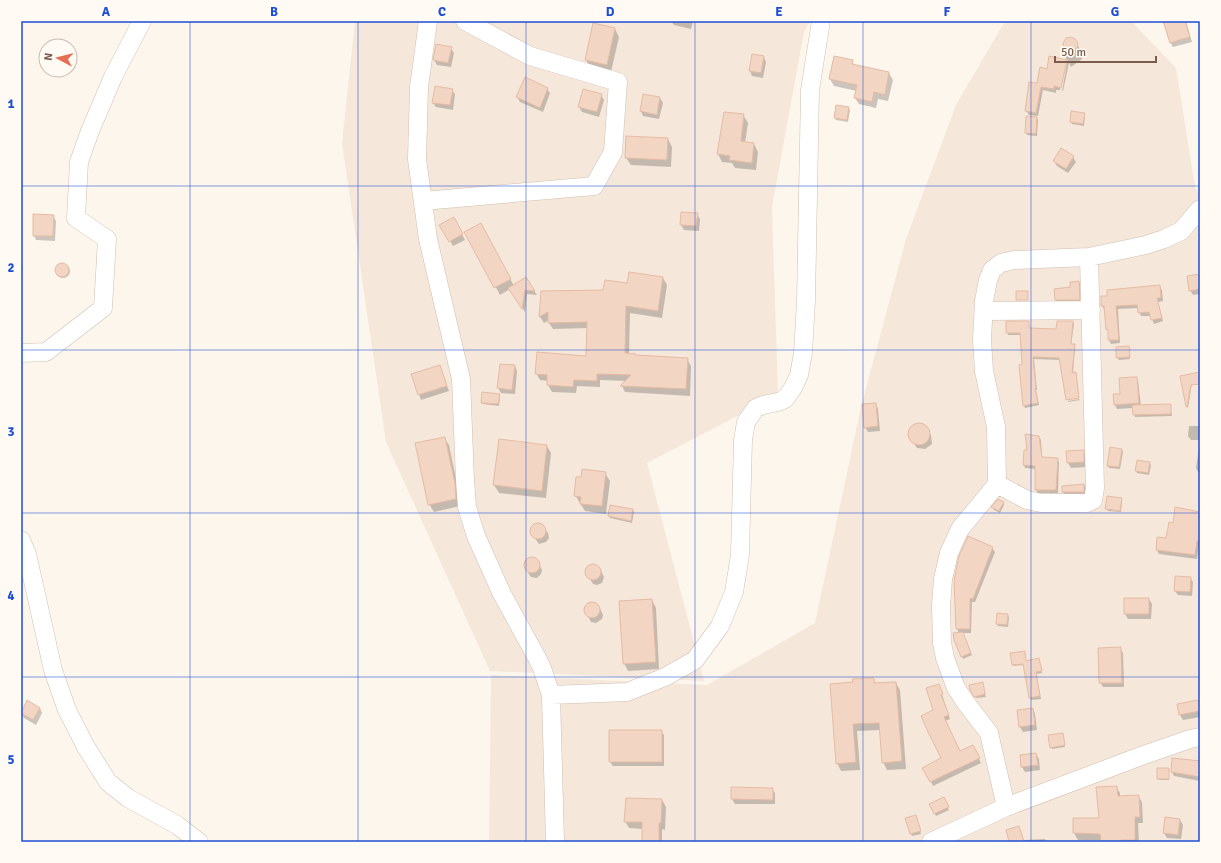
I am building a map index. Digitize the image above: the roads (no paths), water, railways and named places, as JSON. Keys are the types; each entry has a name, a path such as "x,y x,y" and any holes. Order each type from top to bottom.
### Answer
{"street":[{"path":"21,353 46,352 103,308 107,239 76,218 79,162 112,77 142,21"},
{"path":"428,21 419,87 417,159 428,239 461,379 467,507 476,536 502,594 539,662 551,695 555,842"},
{"path":"423,202 594,186 613,152 618,82 530,56 465,21"},
{"path":"551,695 627,692 665,677 695,660 720,626 734,592 740,555 743,440 746,422 756,408 785,399 793,388 799,375 803,353 806,293 810,90 821,21"},
{"path":"1006,807 989,733 956,688 945,658 942,643 941,606 943,578 949,553 960,529 997,484 996,427 984,371 982,340 988,280 992,270 1001,263 1014,260 1089,257 1146,245 1181,231 1200,211"},
{"path":"997,484 1027,500 1041,503 1087,503 1093,500 1095,488 1089,257"},
{"path":"984,311 1090,310"},
{"path":"21,540 27,554 53,670 67,710 86,747 108,782 128,798 177,825 199,842"},
{"path":"931,842 1006,807 1141,756 1200,737"}]}
